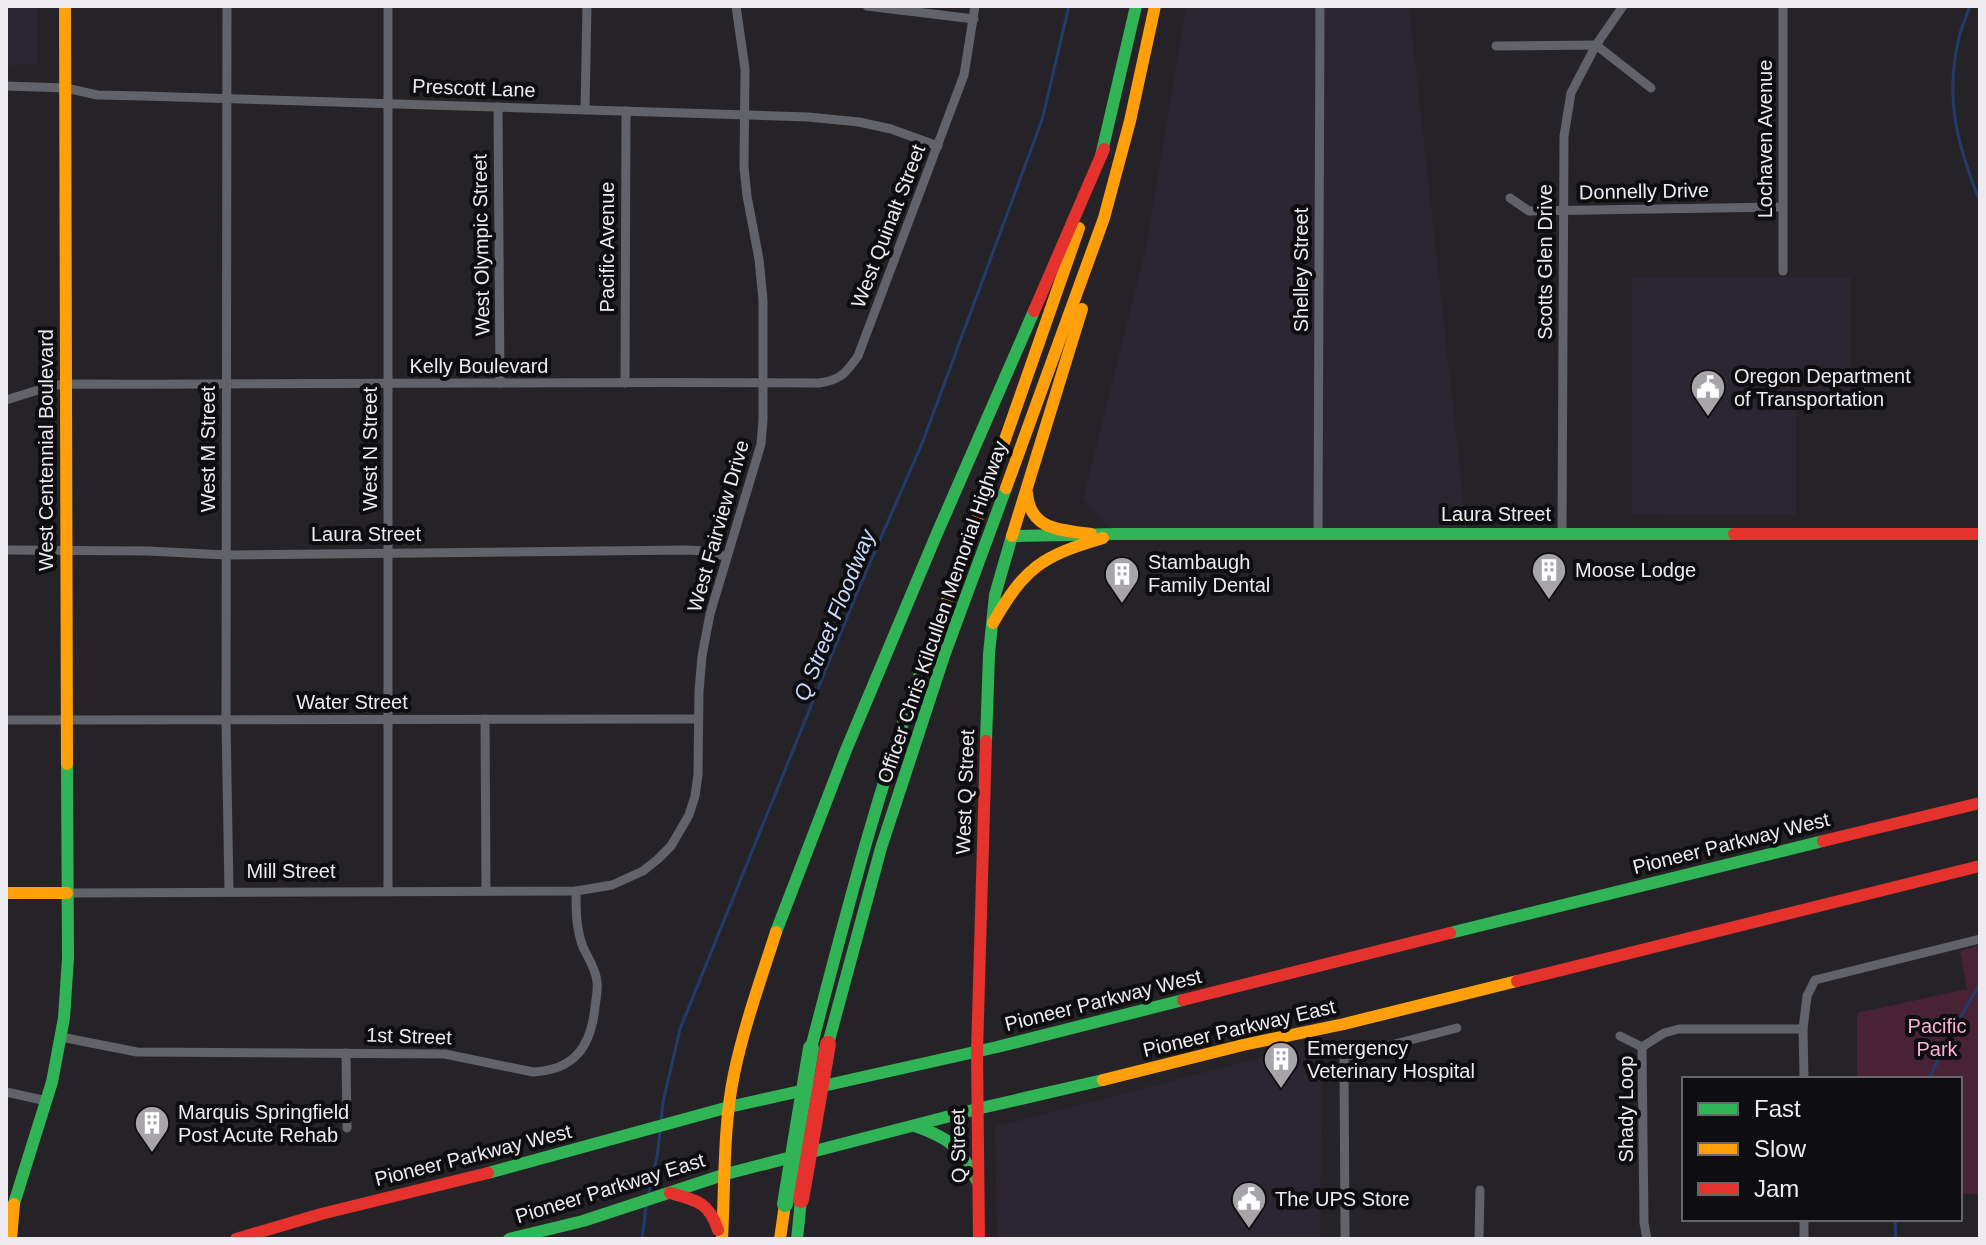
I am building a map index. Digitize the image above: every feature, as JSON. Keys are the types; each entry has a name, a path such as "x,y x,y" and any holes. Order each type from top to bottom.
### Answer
{"main road":[{"name":"West Centennial Boulevard","path":"14,1204 47,1101 61,1037 68,958 65,6"},
{"name":"Officer Chris Kilcullen Memorial Highway","path":"797,1239 793,1202 811,1048 859,862 916,687 1066,269 1104,149 1136,6"},
{"name":"Officer Chris Kilcullen Memorial Highway","path":"780,1239 793,1202 828,1044 881,848 944,656 1104,218 1130,121 1155,6"},
{"path":"722,1239 729,1107 744,1033 787,899 918,579 1104,149"},
{"name":"West Q Street","path":"977,1052 991,626 995,595 1090,285 1104,218"},
{"path":"1027,489 1030,512 1039,522 1091,534"},
{"path":"991,626 1021,580 1037,565 1054,555 1116,534"},
{"name":"Laura Street","path":"1012,536 1980,534"},
{"name":"Pioneer Parkway West","path":"236,1239 729,1107 977,1052 1980,803"},
{"name":"Pioneer Parkway East","path":"509,1239 583,1221 726,1174 977,1109 1344,1024 1980,866"},
{"name":"Mill Street","path":"6,893 67,893"},
{"name":"Q Street","path":"977,1052 979,1239"},
{"path":"914,1126 951,1140 979,1185"},
{"path":"670,1193 708,1207 714,1213 722,1239"},
{"path":"6,1229 14,1204"},
{"path":"11,1239 14,1204"}],"street":[{"name":"West M Street","path":"227,6 226,721 229,891"},
{"name":"West N Street","path":"388,6 388,891"},
{"path":"585,110 587,6"},
{"name":"West Fairview Drive","path":"576,891 626,880 658,859 671,846 689,815 698,775 702,656 710,614 761,444 763,300 744,167 745,69 736,6"},
{"path":"867,6 974,19"},
{"name":"West Quinalt Street","path":"763,383 833,381 846,372 858,356 964,75 975,6"},
{"name":"Shelley Street","path":"1318,535 1320,6"},
{"name":"Scotts Glen Drive","path":"1562,534 1564,136 1571,93 1596,45 1623,6"},
{"name":"Lochaven Avenue","path":"1783,6 1783,271"},
{"path":"1496,46 1596,45 1651,88"},
{"name":"Prescott Lane","path":"6,86 66,88 97,95 808,117 891,129 938,146"},
{"name":"West Olympic Street","path":"498,107 500,383"},
{"name":"Pacific Avenue","path":"625,383 626,111"},
{"name":"Donnelly Drive","path":"1510,198 1529,211 1782,207"},
{"name":"Kelly Boulevard","path":"6,400 66,384 763,383"},
{"name":"Laura Street","path":"6,550 226,555 686,550 707,551 727,557"},
{"path":"485,719 486,890"},
{"name":"Water Street","path":"6,720 698,719"},
{"name":"Mill Street","path":"67,893 576,891"},
{"name":"1st Street","path":"61,1037 137,1052 445,1054 533,1072 547,1071 571,1062 583,1049 594,1019 597,983 594,967 577,929 576,891"},
{"path":"1804,1077 1803,1029 1807,996 1815,980 1980,939"},
{"path":"1345,1239 1344,1057 1457,1028"},
{"name":"Shady Loop","path":"1647,1239 1644,1223 1642,1047 1664,1033 1679,1029 1803,1029"},
{"path":"1620,1036 1642,1047"},
{"path":"346,1053 347,1128"},
{"path":"6,1092 47,1101"},
{"path":"1479,1239 1480,1190"}],"shaded area":[{"path":"6,6 38,6 38,64 6,65"},
{"path":"1186,6 1409,6 1467,534 1116,534 1083,499 1147,243"},
{"path":"1632,277 1850,277 1850,408 1796,410 1796,515 1632,514"},
{"path":"1322,1042 1320,1239 997,1239 995,1127"}],"green space":[{"name":"Pacific Park","path":"1980,945 1980,1195 1962,1193 1962,1077 1857,1077 1857,1013 1967,989 1960,951"}],"waterway":[{"name":"Q Street Floodway","path":"661,1121 680,1029 856,595 923,441 1042,120 1069,6"},
{"path":"1970,6 1954,64 1953,104 1965,162 1980,202"},
{"path":"1930,1077 1948,1038 1980,984"},
{"name":"Q Street Floodway","path":"648,1196 660,1132"},
{"name":"Q Street Floodway","path":"642,1239 646,1207"},
{"path":"1895,1221 1896,1239"}],"traffic: fast":[{"path":"1101,156 1136,6"},
{"path":"776,932 846,750 1034,311"},
{"path":"828,1044 881,848 944,656 1006,488"},
{"path":"1012,536 1734,534"},
{"path":"986,741 995,595 1012,536"},
{"path":"811,1048 882,788 934,635"},
{"path":"12,1210 52,1082 64,1018 68,958 67,764"},
{"path":"1450,933 1823,841"},
{"path":"488,1173 729,1107 997,1047 1183,1000"},
{"path":"785,1204 811,1048"},
{"path":"509,1239 583,1221 726,1174 1103,1080"},
{"path":"915,1126 938,1135 953,1146 977,1181"},
{"path":"797,1239 801,1200"}],"traffic: slow":[{"path":"65,6 67,764"},
{"path":"1006,488 1104,218 1130,121 1155,6"},
{"path":"934,635 1079,228"},
{"path":"1012,536 1082,309"},
{"path":"1027,493 1029,505 1040,521 1058,529 1091,534"},
{"path":"993,623 1015,589 1037,566 1065,551 1103,538"},
{"path":"6,893 67,893"},
{"path":"722,1239 730,1094 743,1038 776,932"},
{"path":"1103,1080 1517,981"},
{"path":"11,1239 14,1204"},
{"path":"780,1239 785,1204"}],"traffic: jam":[{"path":"1034,311 1104,149"},
{"path":"1734,534 1980,534"},
{"path":"979,1239 977,1052 986,741"},
{"path":"1823,841 1980,803"},
{"path":"1517,981 1980,866"},
{"path":"1183,1000 1450,933"},
{"path":"801,1200 828,1044"},
{"path":"236,1239 321,1214 488,1173"},
{"path":"670,1193 706,1208 718,1230"}],"place":[{"name":"Oregon Department of Transportation","path":"1708,418"},
{"name":"Moose Lodge","path":"1549,601"},
{"name":"Stambaugh Family Dental","path":"1122,605"},
{"name":"Emergency Veterinary Hospital","path":"1281,1090"},
{"name":"Marquis Springfield Post Acute Rehab","path":"152,1154"},
{"name":"The UPS Store","path":"1249,1230"}]}
